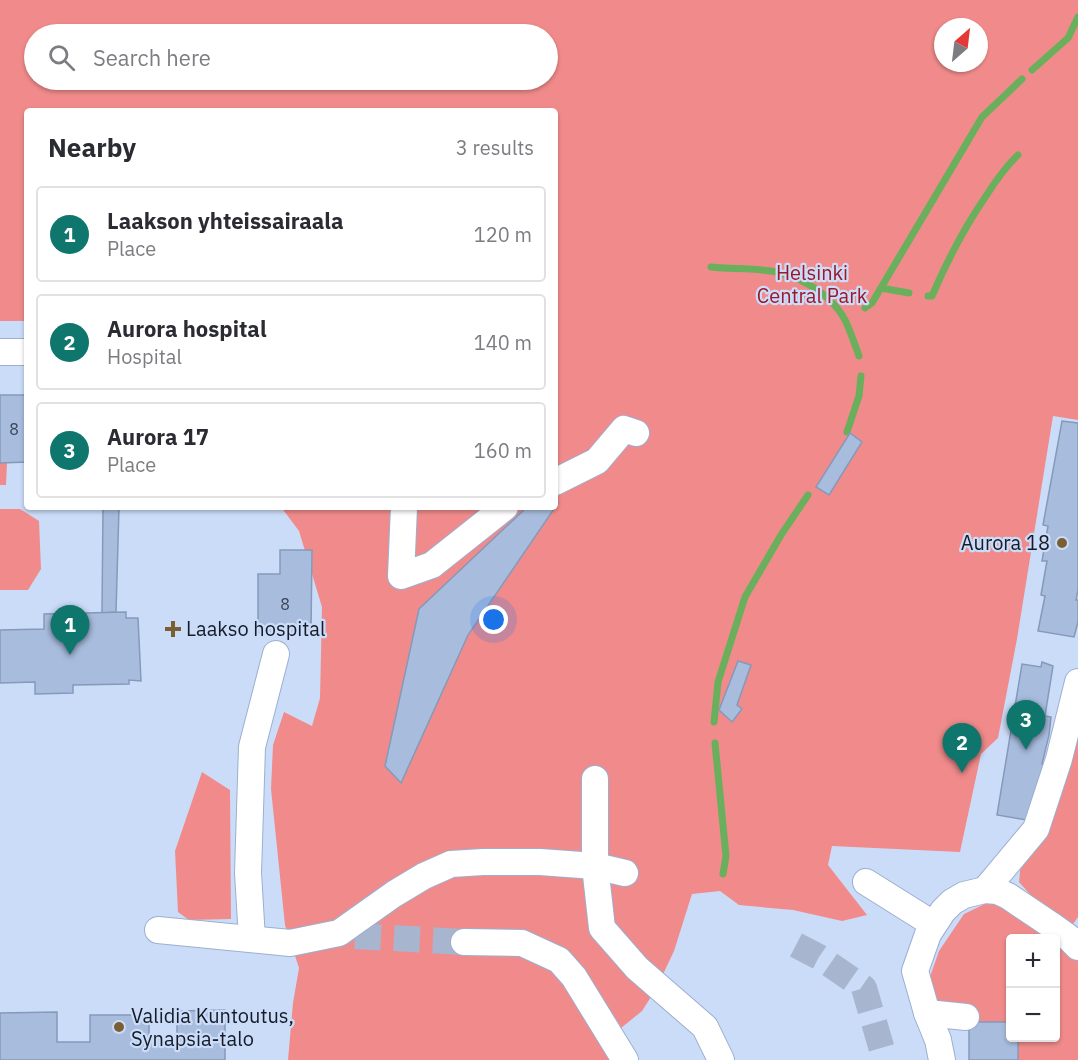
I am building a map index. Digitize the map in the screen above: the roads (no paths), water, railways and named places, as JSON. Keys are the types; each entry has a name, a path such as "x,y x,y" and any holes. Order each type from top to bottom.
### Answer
{"street":[{"path":"0,352 24,352"},
{"path":"558,480 597,461 624,429 636,433"},
{"path":"404,510 401,576 432,565 501,510"},
{"path":"252,939 248,873 252,747 276,654"},
{"path":"985,890 1036,829 1059,759 1078,682"},
{"path":"595,779 595,866 602,928 637,968 705,1027 721,1060"},
{"path":"158,930 290,943 339,933 394,894 424,876 451,864 540,862 595,866 625,873"},
{"path":"866,882 933,924"},
{"path":"942,1060 939,1040 927,1013 915,971 933,924 952,902 964,895 985,890 997,891 1068,937 1078,947"},
{"path":"464,942 522,943 558,960 574,977 625,1060"},
{"path":"927,1013 966,1017"}],"waterway":[{"path":"1032,70 1068,38 1078,17"},
{"path":"865,308 872,303 982,117 1022,79"},
{"path":"928,296 932,296 956,245 978,208 1018,155"},
{"path":"711,267 756,269 799,279 821,293 839,311 848,326 859,356"},
{"path":"881,288 909,293"},
{"path":"847,432 859,396 861,376"},
{"path":"714,722 718,682 745,597 781,535 808,495"},
{"path":"715,743 726,856 723,874"}],"tunnel":[{"path":"355,936 464,942"},
{"path":"796,945 819,957 864,988 885,1060"}],"place":[{"name":"Aurora 18","path":"1062,543"},
{"name":"Laakso hospital","path":"173,629"},
{"name":"Laakson yhteissairaala","path":"70,655"},
{"name":"Aurora 17","path":"1026,750"},
{"name":"Aurora hospital","path":"962,773"},
{"name":"Validia Kuntoutus, Synapsia-talo","path":"119,1027"}],"park label":[{"name":"Helsinki Central Park","path":"812,284"}]}
